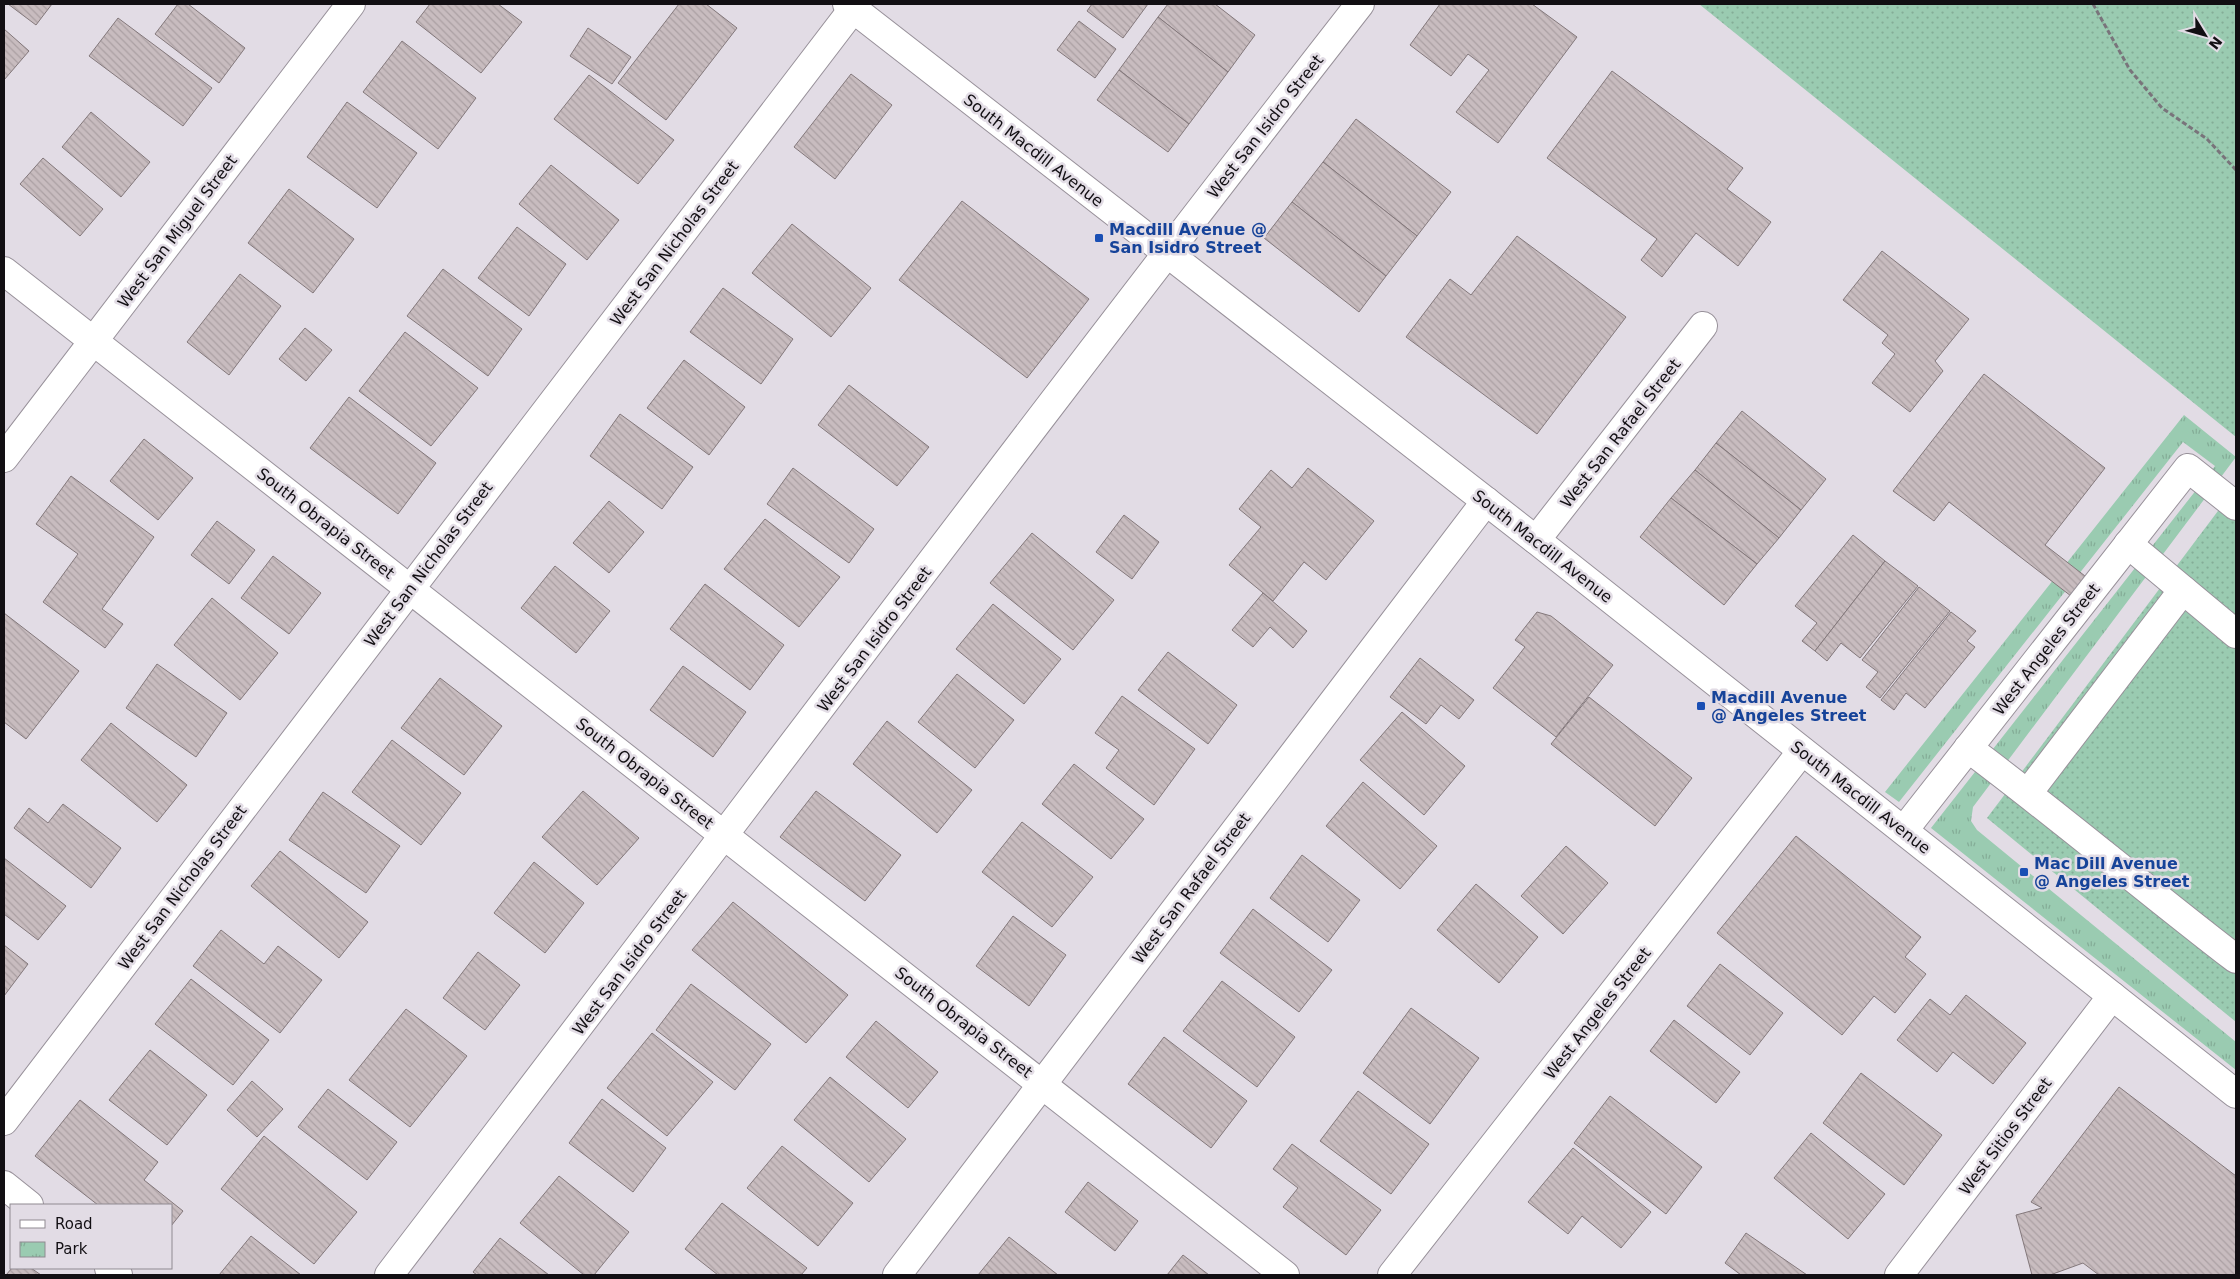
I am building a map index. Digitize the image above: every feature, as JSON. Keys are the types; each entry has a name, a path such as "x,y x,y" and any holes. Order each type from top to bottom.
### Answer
{"street":[{"name":"West San Miguel Street","path":"4,458 351,4"},
{"name":"West San Isidro Street","path":"389,1275 725,836 1166,253 1360,4"},
{"name":"South Macdill Avenue","path":"850,6 1536,540 2236,1094"},
{"name":"West San Nicholas Street","path":"4,1121 850,6"},
{"name":"South Obrapia Street","path":"4,271 1285,1275"},
{"name":"West San Rafael Street","path":"1536,540 1703,326"},
{"name":"West Angeles Street","path":"1904,830 2188,468 2236,506"},
{"name":"West San Rafael Street","path":"897,1275 1486,501"},
{"path":"2128,544 2236,634"},
{"path":"2028,793 2183,590"},
{"path":"1968,748 2028,793 2174,912 2236,959"},
{"name":"West Angeles Street","path":"1392,1275 1802,751"},
{"name":"West Sitios Street","path":"1899,1275 2112,996"},
{"path":"4,1186 28,1204"}],"path":[{"path":"2093,4 2130,70 2162,108 2207,139 2236,170"}],"green space":[{"path":"1699,4 2236,4 2236,437"},
{"path":"2184,415 2236,457 1973,807 1971,821 1977,830 2236,1042 2236,1070 1931,828 2215,466 2183,442 1899,802 1885,792"},
{"path":"2236,487 2236,1022 1987,818"}],"building":[{"path":"8,4 52,4 36,25"},
{"path":"178,4 188,4 245,48 219,83 155,34"},
{"path":"430,4 498,4 522,22 481,73 416,22"},
{"path":"679,4 706,4 737,28 666,120 618,83"},
{"path":"1092,4 1148,4 1123,38 1087,11"},
{"path":"1168,4 1215,4 1255,35 1228,72 1158,17"},
{"path":"1440,4 1532,4 1577,37 1498,143 1456,112 1489,70 1468,54 1451,76 1410,45"},
{"path":"1158,17 1228,72 1189,124 1119,70"},
{"path":"118,18 212,88 183,126 89,56"},
{"path":"1079,21 1116,49 1095,78 1057,50"},
{"path":"588,28 631,57 612,84 570,56"},
{"path":"4,29 29,51 4,80"},
{"path":"402,41 476,98 438,149 363,92"},
{"path":"1119,70 1189,124 1168,152 1097,100"},
{"path":"1612,71 1743,168 1727,189 1771,222 1738,266 1696,233 1662,277 1641,260 1657,239 1547,158"},
{"path":"851,74 892,105 835,179 794,147"},
{"path":"589,75 674,140 638,184 554,119"},
{"path":"347,102 417,153 377,208 307,157"},
{"path":"91,112 150,162 121,197 62,147"},
{"path":"1356,119 1451,192 1417,236 1323,162"},
{"path":"43,158 103,209 80,236 20,184"},
{"path":"1323,162 1417,236 1386,276 1292,202"},
{"path":"551,165 619,220 587,260 519,204"},
{"path":"289,189 354,239 313,293 248,243"},
{"path":"962,201 1089,299 1027,378 899,280"},
{"path":"1292,202 1386,276 1359,312 1264,238"},
{"path":"792,224 871,288 831,337 752,273"},
{"path":"517,227 566,264 529,316 478,278"},
{"path":"1517,236 1626,317 1537,434 1406,337 1450,279 1471,295"},
{"path":"1882,251 1969,319 1935,361 1943,371 1910,412 1872,383 1895,354 1882,343 1888,335 1843,300"},
{"path":"443,269 522,329 488,376 407,316"},
{"path":"240,274 281,306 229,375 187,342"},
{"path":"723,288 793,339 761,384 690,332"},
{"path":"305,328 332,350 306,381 279,359"},
{"path":"405,332 478,388 431,446 359,391"},
{"path":"684,360 745,407 709,455 647,408"},
{"path":"1984,374 2105,468 2045,545 2085,576 2071,596 1949,502 1934,521 1893,491"},
{"path":"849,385 929,447 897,486 818,425"},
{"path":"349,397 436,463 398,514 310,448"},
{"path":"1742,411 1826,479 1801,510 1716,443"},
{"path":"620,414 693,467 662,509 590,456"},
{"path":"144,439 193,478 158,520 110,481"},
{"path":"1716,443 1801,510 1779,538 1695,470"},
{"path":"793,468 874,529 849,563 767,504"},
{"path":"1308,468 1374,521 1326,580 1304,562 1273,601 1229,565 1261,527 1239,509 1271,470 1292,488"},
{"path":"1695,470 1779,538 1757,564 1671,498"},
{"path":"71,476 154,537 102,609 123,624 105,648 43,602 78,554 36,524"},
{"path":"1671,498 1757,564 1724,605 1640,537"},
{"path":"609,501 644,532 609,573 573,543"},
{"path":"1124,515 1159,542 1132,579 1096,552"},
{"path":"765,519 840,577 799,627 724,569"},
{"path":"217,521 255,550 229,584 191,555"},
{"path":"1032,533 1114,600 1073,650 990,583"},
{"path":"1853,535 1885,561 1815,651 1802,641 1817,623 1795,606"},
{"path":"273,556 321,593 289,634 241,598"},
{"path":"1885,561 1918,586 1860,658 1841,643 1827,661 1815,651"},
{"path":"555,566 610,611 576,653 521,608"},
{"path":"705,584 784,645 750,690 670,629"},
{"path":"1919,587 1950,611 1880,698 1866,687 1878,672 1862,660"},
{"path":"1263,593 1307,631 1293,648 1270,627 1253,647 1232,630"},
{"path":"212,598 278,653 240,700 174,645"},
{"path":"993,604 1061,659 1024,704 956,649"},
{"path":"1537,612 1551,616 1613,665 1556,737 1493,688 1525,647 1515,640"},
{"path":"1951,612 1976,631 1967,641 1975,647 1925,708 1906,693 1894,710 1881,700"},
{"path":"4,613 79,671 26,739 4,722"},
{"path":"1168,652 1237,705 1208,744 1138,690"},
{"path":"1420,658 1474,700 1459,719 1441,705 1426,724 1390,697"},
{"path":"157,664 227,713 196,757 126,708"},
{"path":"683,666 746,712 713,757 650,710"},
{"path":"957,674 1014,720 975,768 918,722"},
{"path":"440,678 502,726 464,775 401,728"},
{"path":"1122,696 1195,749 1154,805 1106,768 1119,750 1095,733"},
{"path":"1589,697 1692,778 1655,826 1551,744"},
{"path":"1402,712 1465,766 1424,815 1360,760"},
{"path":"887,721 972,790 937,833 853,764"},
{"path":"111,723 187,785 157,822 81,760"},
{"path":"392,740 461,793 421,845 352,792"},
{"path":"1074,764 1144,819 1111,859 1042,804"},
{"path":"1363,782 1437,846 1400,889 1326,826"},
{"path":"583,791 639,838 597,885 542,837"},
{"path":"816,791 901,855 865,901 780,837"},
{"path":"323,792 400,846 366,893 289,840"},
{"path":"63,804 121,848 91,888 14,828 29,808 48,823"},
{"path":"1022,822 1093,877 1052,927 982,872"},
{"path":"1796,836 1921,937 1905,957 1926,974 1895,1013 1874,996 1842,1035 1717,933"},
{"path":"1566,846 1608,883 1563,934 1521,896"},
{"path":"280,851 368,922 339,958 251,886"},
{"path":"1302,855 1360,900 1328,942 1270,898"},
{"path":"4,858 66,906 38,940 4,914"},
{"path":"534,862 584,903 545,953 494,913"},
{"path":"1476,884 1538,937 1499,983 1437,930"},
{"path":"733,902 848,995 806,1043 692,950"},
{"path":"1253,909 1332,970 1299,1012 1220,953"},
{"path":"1013,916 1066,955 1029,1006 976,966"},
{"path":"221,930 264,964 278,946 322,980 280,1033 193,966"},
{"path":"4,945 28,964 4,996"},
{"path":"478,952 520,985 485,1030 443,998"},
{"path":"1720,964 1783,1013 1750,1055 1687,1006"},
{"path":"191,979 269,1040 233,1085 155,1024"},
{"path":"1222,981 1295,1037 1257,1087 1183,1031"},
{"path":"691,984 771,1044 735,1090 656,1030"},
{"path":"1966,995 2026,1043 1993,1084 1953,1052 1937,1072 1897,1040 1930,999 1950,1015"},
{"path":"1411,1008 1479,1058 1430,1124 1363,1073"},
{"path":"406,1009 467,1056 410,1127 349,1080"},
{"path":"1674,1020 1740,1072 1716,1103 1650,1051"},
{"path":"876,1021 938,1072 908,1108 846,1057"},
{"path":"652,1033 713,1082 667,1136 607,1088"},
{"path":"1164,1037 1247,1101 1211,1148 1128,1084"},
{"path":"150,1050 207,1095 167,1145 109,1100"},
{"path":"1861,1073 1942,1135 1904,1185 1823,1123"},
{"path":"830,1077 906,1139 869,1182 794,1120"},
{"path":"252,1081 283,1109 257,1137 227,1110"},
{"path":"2119,1087 2236,1176 2236,1275 2099,1275 2083,1263 2050,1275 2032,1275 2016,1215 2042,1208 2031,1202"},
{"path":"328,1089 397,1142 367,1180 298,1127"},
{"path":"1358,1091 1429,1144 1391,1194 1320,1141"},
{"path":"1610,1096 1702,1167 1666,1214 1574,1143"},
{"path":"602,1099 666,1148 633,1192 569,1143"},
{"path":"80,1100 158,1162 144,1180 183,1211 172,1225 172,1204 97,1204 35,1156"},
{"path":"1811,1133 1885,1194 1848,1239 1774,1178"},
{"path":"264,1136 357,1212 314,1264 221,1189"},
{"path":"1292,1144 1381,1210 1346,1255 1283,1207 1298,1188 1273,1169"},
{"path":"782,1146 853,1203 818,1246 747,1188"},
{"path":"1573,1148 1651,1212 1621,1248 1582,1216 1568,1234 1528,1202"},
{"path":"559,1176 629,1232 594,1275 584,1275 520,1223"},
{"path":"1088,1182 1138,1221 1115,1251 1065,1212"},
{"path":"722,1203 807,1268 801,1275 718,1275 685,1249"},
{"path":"1746,1233 1807,1275 1741,1275 1725,1263"},
{"path":"251,1236 301,1275 219,1275"},
{"path":"1009,1237 1058,1275 978,1275"},
{"path":"500,1238 549,1275 477,1275 473,1272"},
{"path":"1183,1255 1209,1275 1167,1275"},
{"path":"11,1269 32,1269 41,1275 6,1275"}],"place":[{"name":"Macdill Avenue @ San Isidro Street","path":"1099,238"},
{"name":"Macdill Avenue @ Angeles Street","path":"1701,706"},
{"name":"Mac Dill Avenue @ Angeles Street","path":"2024,872"}]}
